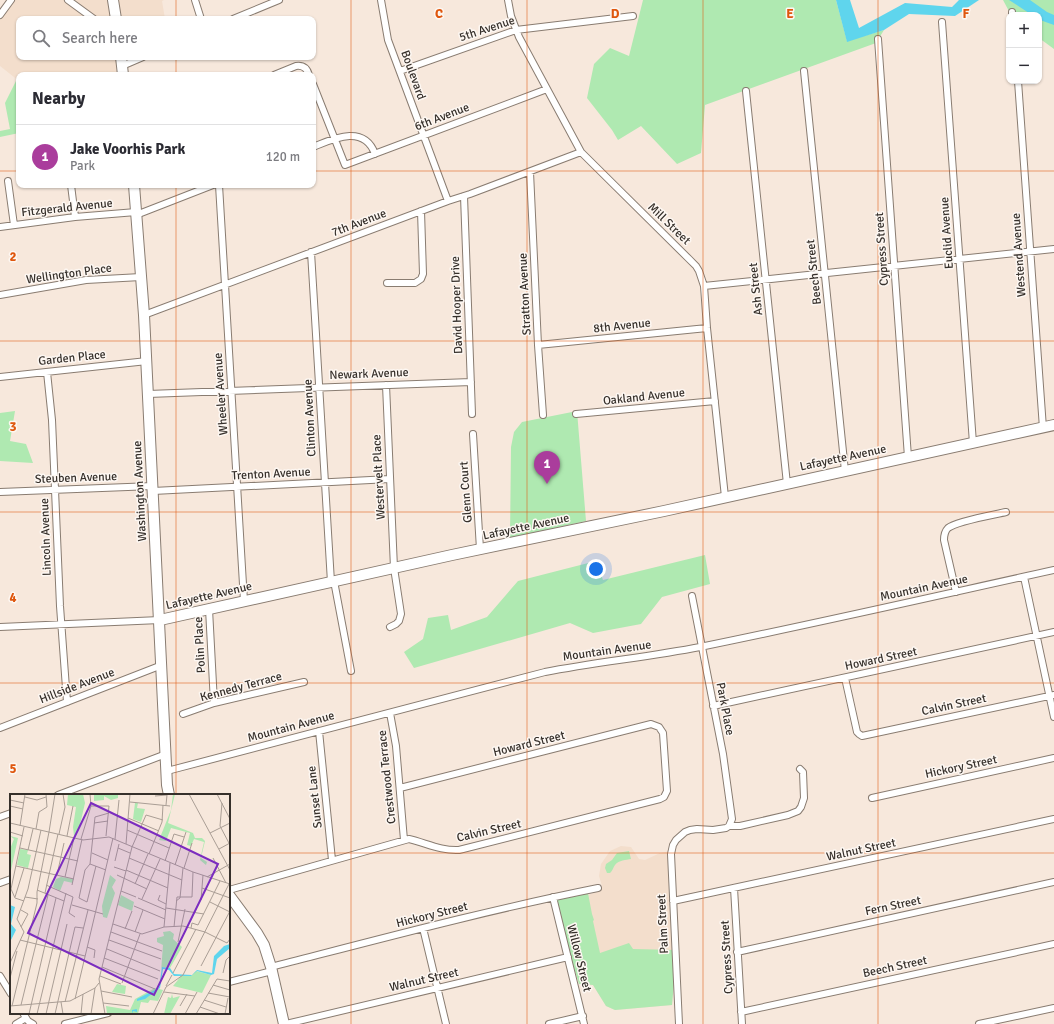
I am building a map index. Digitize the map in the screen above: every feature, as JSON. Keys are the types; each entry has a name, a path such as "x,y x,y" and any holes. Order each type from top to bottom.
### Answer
{"main road":[{"path":"113,0 116,16"},
{"name":"Washington Avenue","path":"134,188 147,361 167,785 169,794"},
{"name":"Lafayette Avenue","path":"160,620 1054,425"},
{"path":"230,896 264,945 272,969 285,1024"}],"street":[{"path":"0,15 10,0"},
{"path":"68,0 90,16"},
{"path":"195,0 200,16"},
{"path":"241,16 279,0"},
{"name":"Boulevard","path":"381,0 388,40 448,201"},
{"name":"Mill Street","path":"508,0 519,37 581,152 696,266 702,278 725,497"},
{"name":"5th Avenue","path":"400,71 516,30 633,16"},
{"name":"Euclid Avenue","path":"942,22 973,443"},
{"name":"Cypress Street","path":"878,39 908,457"},
{"path":"122,66 136,60"},
{"path":"281,72 296,66 303,66 309,72"},
{"name":"Beech Street","path":"804,71 845,471"},
{"name":"Westend Avenue","path":"1018,84 1043,428"},
{"name":"6th Avenue","path":"334,139 344,165 547,89"},
{"name":"Ash Street","path":"746,91 787,484"},
{"path":"316,92 334,139"},
{"path":"316,146 334,139 350,136 362,138 370,145 375,154"},
{"name":"7th Avenue","path":"144,315 581,152"},
{"name":"Stratton Avenue","path":"530,172 538,345 543,415"},
{"path":"8,181 14,225"},
{"path":"71,188 75,217"},
{"name":"Fitzgerald Avenue","path":"0,226 75,217 136,213 205,188"},
{"name":"Wheeler Avenue","path":"219,188 244,601"},
{"name":"David Hooper Drive","path":"464,196 472,414"},
{"path":"387,283 415,283 419,282 423,276 421,211"},
{"path":"704,286 1054,249"},
{"name":"Clinton Avenue","path":"311,252 332,582 351,671"},
{"name":"Wellington Place","path":"0,295 86,280 141,277"},
{"name":"8th Avenue","path":"538,345 707,328"},
{"name":"Garden Place","path":"0,377 147,361"},
{"name":"Lincoln Avenue","path":"47,372 52,420 61,624 67,702"},
{"name":"Newark Avenue","path":"148,394 471,382"},
{"name":"Westervelt Place","path":"386,385 394,568 401,614 399,621 390,627"},
{"name":"Oakland Avenue","path":"576,414 715,401"},
{"name":"Glenn Court","path":"473,434 480,549"},
{"name":"Trenton Avenue","path":"153,488 237,487 390,479"},
{"name":"Steuben Avenue","path":"0,492 55,489 153,488"},
{"path":"956,592 944,540 944,534 947,529 958,523 1006,512"},
{"name":"Mountain Avenue","path":"167,771 545,672 564,668 641,658 701,647 1054,570"},
{"path":"1024,577 1052,696 1054,717"},
{"name":"Park Place","path":"692,596 723,754 732,819 729,826"},
{"name":"Polin Place","path":"209,609 214,703"},
{"name":"Lafayette Avenue","path":"0,627 160,620"},
{"name":"Howard Street","path":"714,706 1054,632"},
{"name":"Hillside Avenue","path":"0,728 162,665"},
{"name":"Calvin Street","path":"845,678 857,732 862,736 1052,696"},
{"name":"Kennedy Terrace","path":"183,714 214,703 304,682"},
{"name":"Crestwood Terrace","path":"390,713 396,746 404,840"},
{"name":"Howard Street","path":"400,788 652,724 661,729 663,733 667,791 662,798"},
{"name":"Sunset Lane","path":"319,731 332,860"},
{"path":"61,794 166,754"},
{"name":"Hickory Street","path":"872,798 1054,758"},
{"path":"729,826 740,826 788,815 798,811 804,798 803,772 800,769"},
{"name":"Calvin Street","path":"230,890 404,840 409,839 427,843 441,849 459,850 662,798"},
{"path":"0,817 10,813"},
{"name":"Walnut Street","path":"673,901 1054,820"},
{"name":"Palm Street","path":"679,1024 671,851 676,840 689,831 697,829 713,830 726,828 729,826"},
{"path":"0,883 10,879"},
{"name":"Fern Street","path":"737,952 1054,882"},
{"name":"Hickory Street","path":"230,982 423,928 553,897 598,888"},
{"name":"Cypress Street","path":"734,888 742,1024"},
{"name":"Willow Street","path":"553,897 584,1024"},
{"path":"423,928 446,1024"},
{"name":"Beech Street","path":"741,1012 1054,944"},
{"name":"Walnut Street","path":"285,1024 568,957"},
{"path":"0,976 10,992"},
{"path":"979,1024 1054,1008"},
{"path":"65,1024 104,1014"},
{"path":"16,1024 25,1015 32,1024"},
{"path":"549,1024 582,1016"}],"shaded area":[{"path":"15,0 164,0 162,1 164,16 16,16 16,60 127,60 116,65 117,72 16,72 16,79 0,66 0,20"},
{"path":"621,846 631,847 639,859 645,860 660,853 671,851 676,946 672,1005 615,1010 606,1006 593,985 579,984 588,895 600,892 602,886 599,876 601,864 610,851"}],"green space":[{"path":"643,0 836,0 847,41 884,30 876,43 705,105 701,153 677,164 641,126 618,140 587,98 594,64 610,48 629,56"},
{"path":"1003,0 1054,0 1054,49 1042,40 1042,12 1009,12"},
{"path":"16,81 16,134 0,137 0,131 10,129 5,103"},
{"path":"15,411 10,441 26,444 33,463 0,461 0,413"},
{"path":"577,411 586,521 510,538 511,447 514,432 522,422"},
{"path":"705,555 710,584 662,597 641,624 593,633 570,623 414,668 404,652 423,639 428,618 448,615 451,630 487,617 518,581 596,561 603,580"},
{"path":"629,851 631,859 618,862 610,873 607,873 605,868 606,864 612,860 617,853"},
{"path":"587,888 600,953 629,943 633,949 677,950 672,1005 615,1010 606,1006 593,985 579,984 562,930 554,898"}],"water":[{"path":"836,0 850,0 859,28 905,3 952,7 959,0 979,0 955,16 909,14 884,30 847,42"},
{"path":"1009,0 1030,0 1054,15 1054,25 1042,21 1042,12 1027,12"}],"place":[{"name":"Jake Voorhis Park","path":"547,484"}]}
